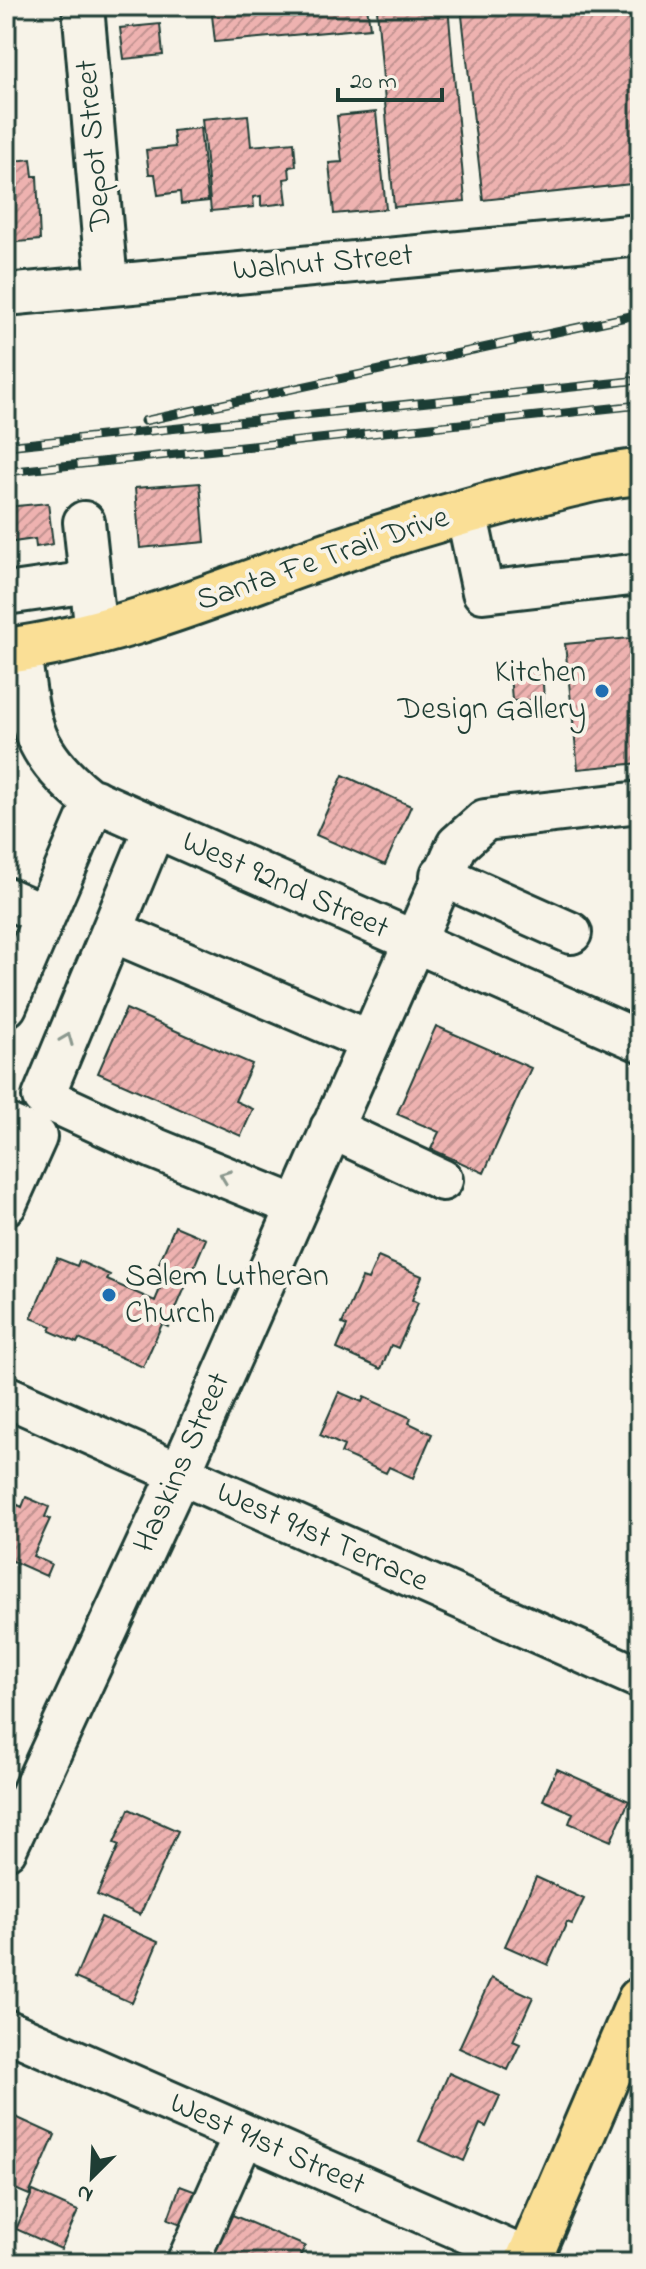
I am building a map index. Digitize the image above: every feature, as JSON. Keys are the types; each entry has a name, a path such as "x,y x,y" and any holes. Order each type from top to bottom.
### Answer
{"main road":[{"name":"Santa Fe Trail Drive","path":"13,650 96,634 177,610 362,543 466,511 613,474 640,472"},
{"path":"528,2261 640,2000"}],"street":[{"name":"Depot Street","path":"83,6 107,284"},
{"name":"Walnut Street","path":"6,295 640,235"},
{"path":"466,511 483,592 640,574"},
{"path":"84,522 96,634"},
{"path":"6,594 90,582"},
{"name":"West 92nd Street","path":"13,650 28,714 40,747 58,773 95,800 640,1041"},
{"path":"6,1006 95,800"},
{"name":"Haskins Street","path":"6,1849 179,1475 441,875 457,845 485,820 640,802"},
{"path":"155,827 43,1097 156,1149 296,1206"},
{"path":"441,875 571,933"},
{"path":"6,898 45,915"},
{"path":"112,931 369,1041"},
{"path":"6,1124 36,1137 6,1204"},
{"path":"331,1128 442,1180"},
{"name":"West 91st Terrace","path":"6,1396 640,1678"},
{"name":"West 91st Street","path":"6,2030 528,2261"},
{"path":"187,2263 244,2135"}],"building":[{"path":"211,6 367,6 370,28 215,42"},
{"path":"448,6 465,201 394,207 377,9"},
{"path":"640,6 640,183 483,200 461,7"},
{"path":"160,24 163,55 124,59 120,28"},
{"path":"376,112 386,209 334,214 329,163 342,162 337,116"},
{"path":"248,115 251,146 294,142 296,166 289,167 290,178 284,179 287,203 261,206 261,196 253,197 254,207 211,211 202,119"},
{"path":"200,128 208,201 181,204 180,192 158,195 155,174 149,174 146,150 175,147 173,131"},
{"path":"31,159 33,176 37,176 40,240 6,243 6,162"},
{"path":"200,483 205,542 140,548 135,488"},
{"path":"48,503 53,544 36,547 35,539 6,543 6,507"},
{"name":"Kitchen Design Gallery","path":"630,638 640,763 578,769 565,644"},
{"path":"634,638 640,638 640,702"},
{"path":"542,671 544,699 512,701 510,673"},
{"path":"343,775 411,806 385,865 316,835"},
{"path":"126,1009 252,1064 235,1101 253,1109 241,1136 98,1073"},
{"path":"436,1026 531,1068 484,1173 431,1149 439,1132 397,1114"},
{"path":"175,1226 206,1239 168,1327 162,1324 143,1367 79,1339 77,1343 50,1331 52,1326 31,1318 57,1258 77,1266 79,1261 110,1275 107,1280 155,1301 162,1284 152,1279"},
{"path":"378,1257 422,1276 412,1300 418,1303 398,1348 391,1345 381,1369 337,1349 347,1326 342,1324 362,1278 368,1280"},
{"path":"339,1392 362,1402 364,1397 411,1418 409,1423 432,1434 413,1478 389,1467 386,1473 341,1453 344,1446 320,1435"},
{"path":"26,1497 49,1507 45,1517 50,1519 33,1556 51,1564 46,1576 6,1558 6,1520 14,1503 22,1507"},
{"path":"557,1769 629,1801 611,1841 569,1823 573,1813 543,1800"},
{"path":"129,1809 178,1831 140,1915 97,1895 119,1845 114,1843"},
{"path":"536,1877 584,1899 572,1924 567,1922 548,1965 505,1946"},
{"path":"101,1917 158,1942 132,2003 75,1978"},
{"path":"491,1978 533,1997 513,2041 520,2044 508,2070 459,2048"},
{"path":"449,2073 500,2096 486,2127 480,2124 464,2161 419,2141"},
{"path":"9,2114 55,2135 29,2195 6,2185 6,2121"},
{"path":"180,2186 202,2194 189,2227 168,2219"},
{"path":"33,2191 78,2211 61,2249 16,2229"},
{"path":"230,2214 305,2246 297,2263 228,2263 212,2256"}],"railway":[{"path":"144,421 640,314"},
{"path":"6,446 640,380"},
{"path":"6,472 640,405"}],"place":[{"name":"Kitchen Design Gallery","path":"602,691"},
{"name":"Salem Lutheran Church","path":"109,1295"}]}
